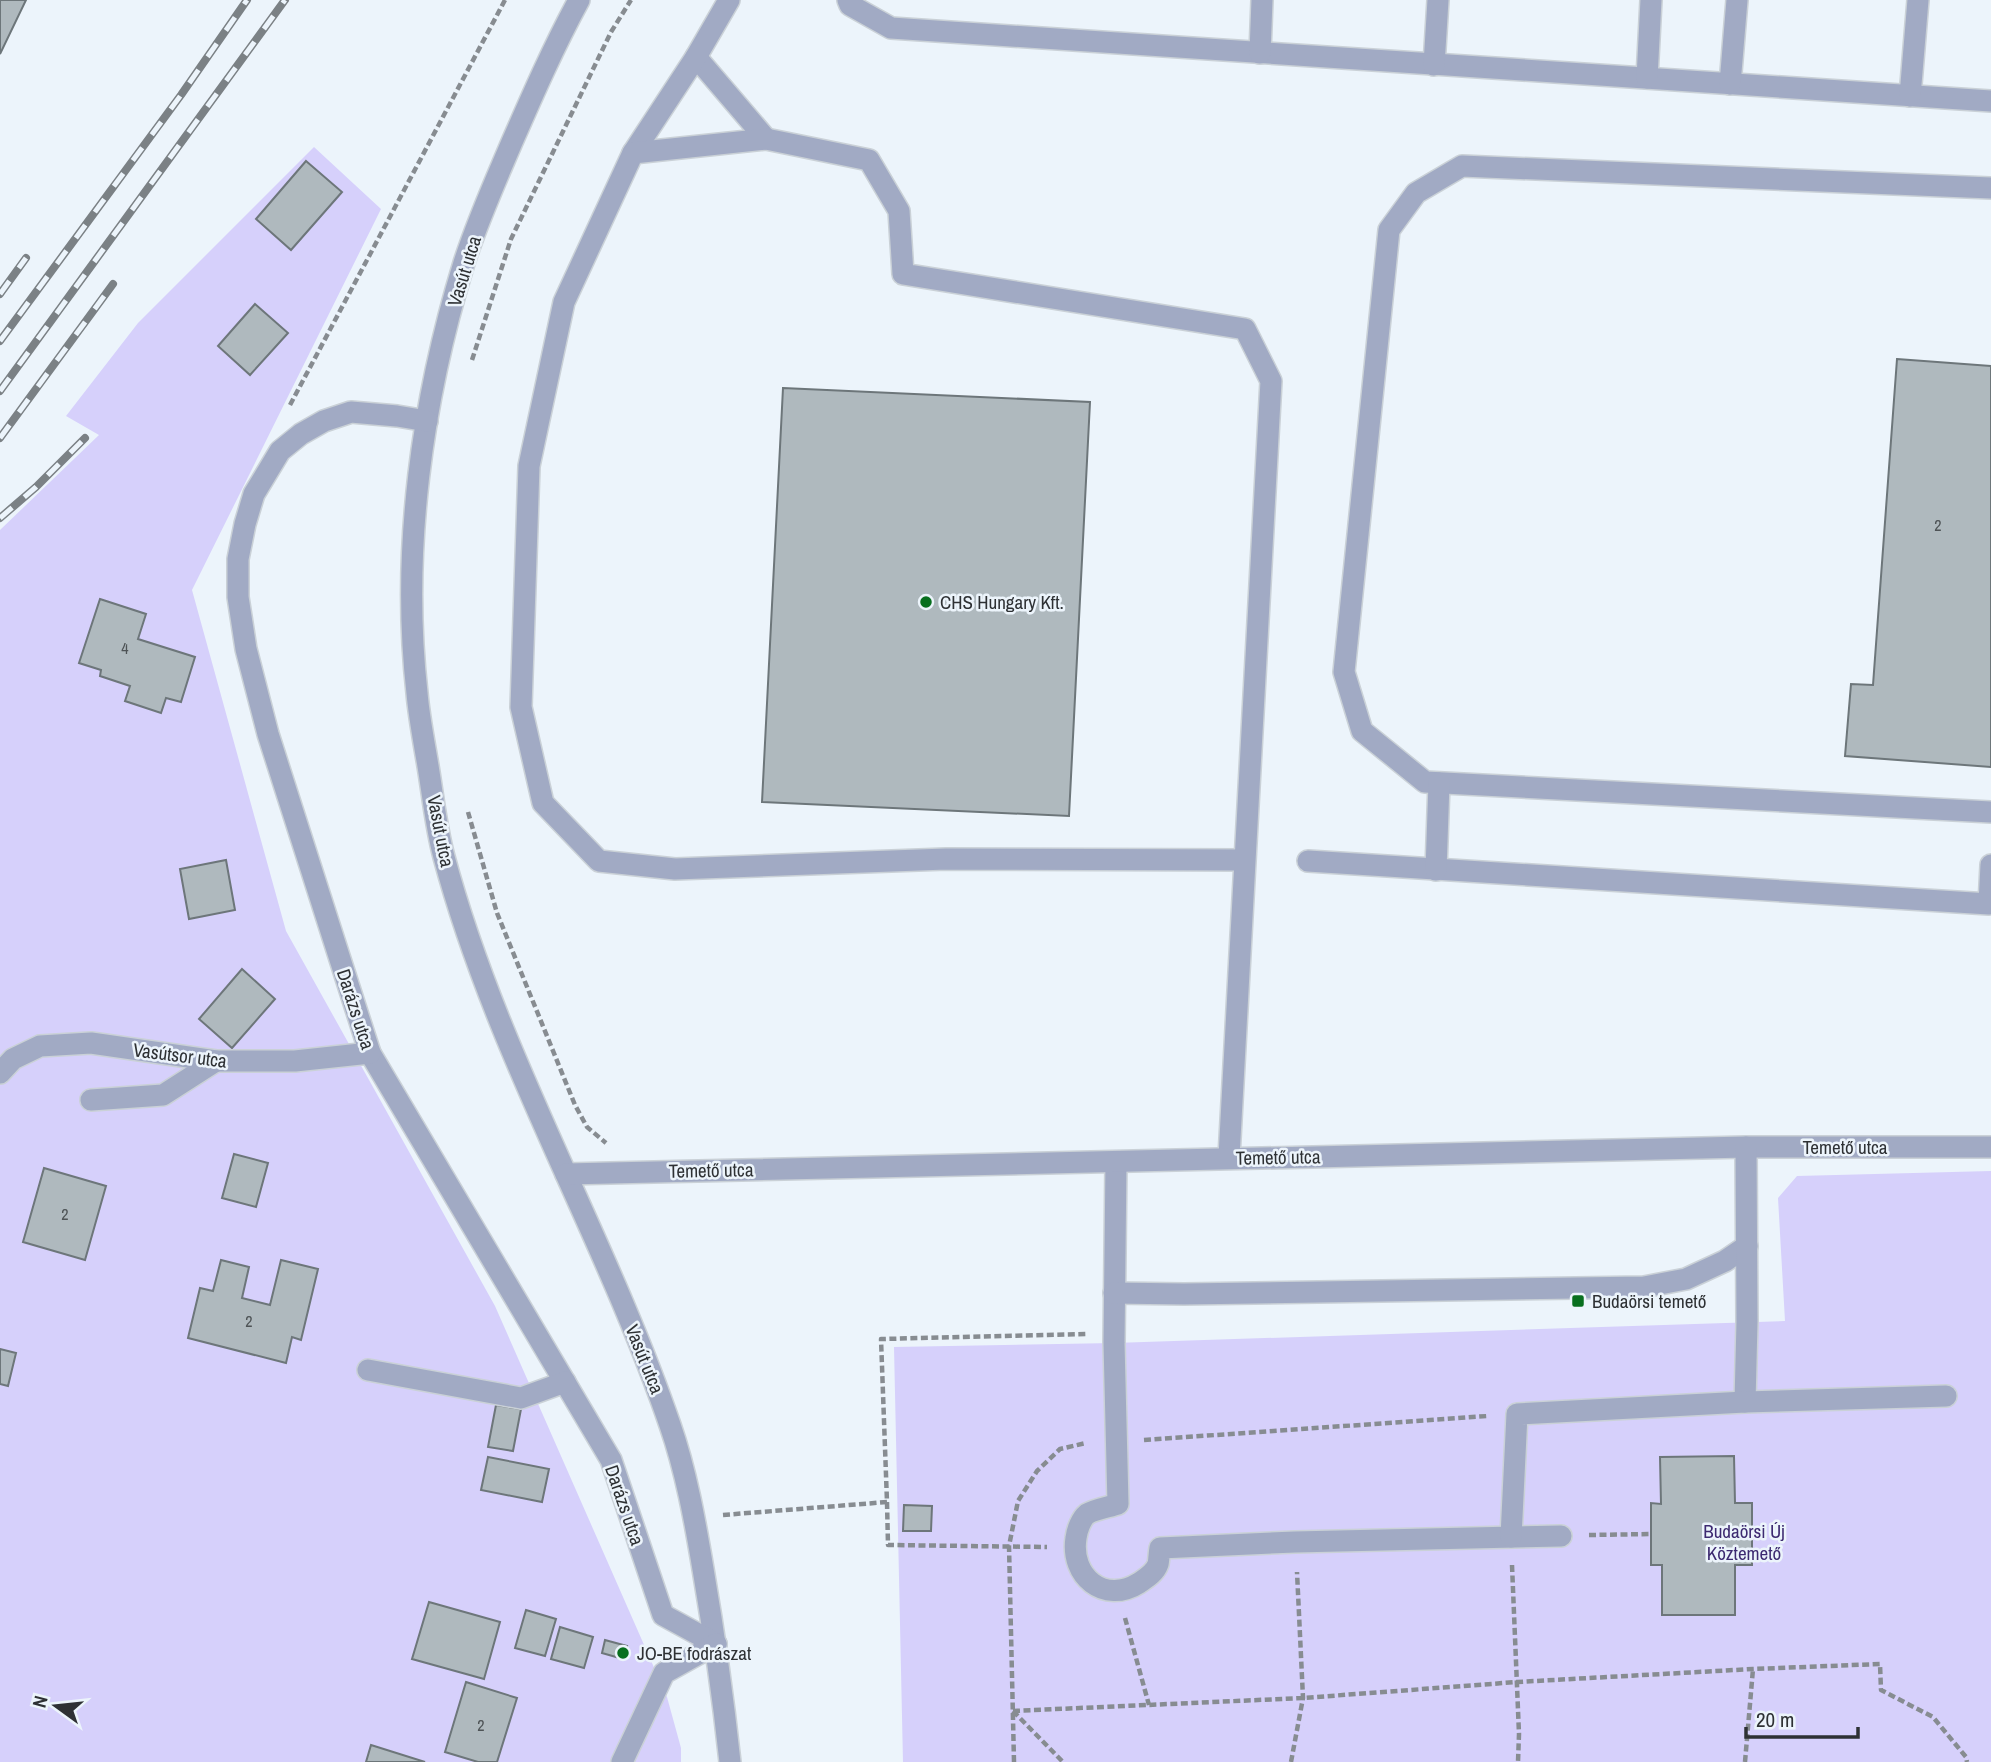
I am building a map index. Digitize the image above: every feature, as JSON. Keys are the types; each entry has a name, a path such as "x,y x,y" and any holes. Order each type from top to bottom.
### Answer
{"street":[{"name":"Vasút utca","path":"579,0 488,196 464,262 438,362 417,491 412,620 416,694 443,853 466,930 565,1174 643,1350 672,1430 694,1517 716,1644 730,1762"},
{"path":"730,0 634,153 564,302 529,466 521,707 543,803 599,861 675,869 946,859 1245,860"},
{"path":"848,0 850,5 891,28 1991,101"},
{"path":"1260,53 1262,0"},
{"path":"1434,65 1438,0"},
{"path":"1647,78 1651,0"},
{"path":"1730,84 1737,0"},
{"path":"1910,96 1918,0"},
{"path":"696,57 766,139"},
{"path":"634,153 766,139 869,160 899,211 903,274 1245,329 1271,381 1229,1157"},
{"path":"1991,188 1462,166 1416,193 1389,230 1344,672 1362,730 1425,782 1991,812"},
{"name":"Darázs utca","path":"427,421 351,412 324,421 279,450 254,494 238,559 238,597 246,649 268,734 370,1053 611,1460 663,1615 716,1644"},
{"path":"1436,870 1439,783"},
{"path":"1308,862 1989,904 1991,866"},
{"name":"Vasútsor utca","path":"0,1073 13,1059 40,1046 92,1044 216,1061 295,1061 370,1053"},
{"path":"91,1100 163,1095 216,1061"},
{"path":"1745,1402 1746,1147"},
{"name":"Temető utca","path":"565,1174 1746,1147 1991,1147"},
{"path":"1116,1162 1114,1333 1118,1504 1087,1514 1077,1529 1074,1547 1076,1560 1089,1582 1104,1590 1128,1590 1152,1573 1157,1565 1160,1548 1561,1536"},
{"path":"1115,1293 1644,1287 1686,1279 1725,1261 1747,1247"},
{"path":"368,1370 521,1398 565,1382"},
{"path":"1511,1536 1517,1414 1745,1402 1946,1396"},
{"path":"622,1762 664,1673 716,1644"}],"path":[{"path":"301,434 288,409 505,0"},
{"path":"1074,1547 888,1545 881,1339 1114,1333"},
{"path":"1014,1762 1009,1546 1018,1501 1037,1471 1059,1449 1115,1441 1517,1414"},
{"path":"694,1517 887,1502"},
{"path":"1561,1536 1651,1534"},
{"path":"1511,1536 1518,1762"},
{"path":"1291,1762 1303,1698 1295,1542"},
{"path":"1117,1592 1149,1705"},
{"path":"1013,1711 1303,1698 1753,1668 1880,1664 1881,1690 1933,1717 1966,1757 1967,1762"},
{"path":"1745,1762 1753,1668"},
{"path":"1013,1711 1063,1762"}],"green space":[{"path":"314,147 381,209 192,590 286,931 495,1306 667,1697 681,1748 681,1762 0,1762 0,530 99,435 66,416 138,323"},
{"name":"Budaörsi Új Köztemető","path":"1991,1171 1991,1762 903,1762 894,1347 1114,1343 1785,1321 1778,1198 1797,1176"}],"building":[{"path":"0,0 26,0 0,54"},
{"path":"306,161 342,192 291,250 256,219"},
{"path":"255,304 288,333 250,375 218,346"},
{"path":"1897,359 1991,366 1991,767 1845,756 1851,684 1873,685"},
{"name":"CHS Hungary Kft.","path":"783,388 1090,402 1069,816 762,802"},
{"path":"100,599 146,614 138,639 195,657 181,702 166,698 161,713 125,701 130,686 100,676 101,670 79,663"},
{"path":"226,860 235,910 189,919 180,869"},
{"path":"242,969 275,999 232,1048 199,1019"},
{"path":"234,1154 268,1163 256,1207 222,1198"},
{"path":"44,1168 106,1186 85,1260 23,1242"},
{"path":"221,1260 249,1267 242,1298 270,1305 281,1260 318,1269 301,1340 292,1337 286,1363 188,1338 200,1288 213,1291"},
{"path":"0,1349 16,1353 8,1386 0,1384"},
{"path":"496,1405 521,1409 513,1451 488,1447"},
{"path":"1734,1456 1735,1503 1752,1503 1752,1565 1735,1565 1735,1615 1662,1615 1662,1565 1651,1565 1651,1503 1661,1504 1660,1457"},
{"path":"488,1457 549,1469 542,1502 481,1490"},
{"path":"904,1505 932,1506 931,1531 903,1531"},
{"path":"429,1602 500,1622 484,1679 412,1659"},
{"path":"526,1610 556,1619 545,1656 515,1648"},
{"path":"560,1627 593,1637 584,1668 551,1659"},
{"path":"605,1640 627,1646 623,1659 602,1653"},
{"path":"466,1682 517,1698 497,1762 478,1762 445,1752"},
{"path":"371,1745 425,1762 366,1762"}],"railway":[{"path":"0,341 181,95 247,0"},
{"path":"0,391 285,0"},
{"path":"0,294 26,258"},
{"path":"0,438 113,284"},
{"path":"0,518 85,438"}],"place":[{"name":"CHS Hungary Kft.","path":"926,602"},
{"name":"Budaörsi temető","path":"1578,1301"},
{"name":"JO-BE fodrászat","path":"623,1653"}]}
